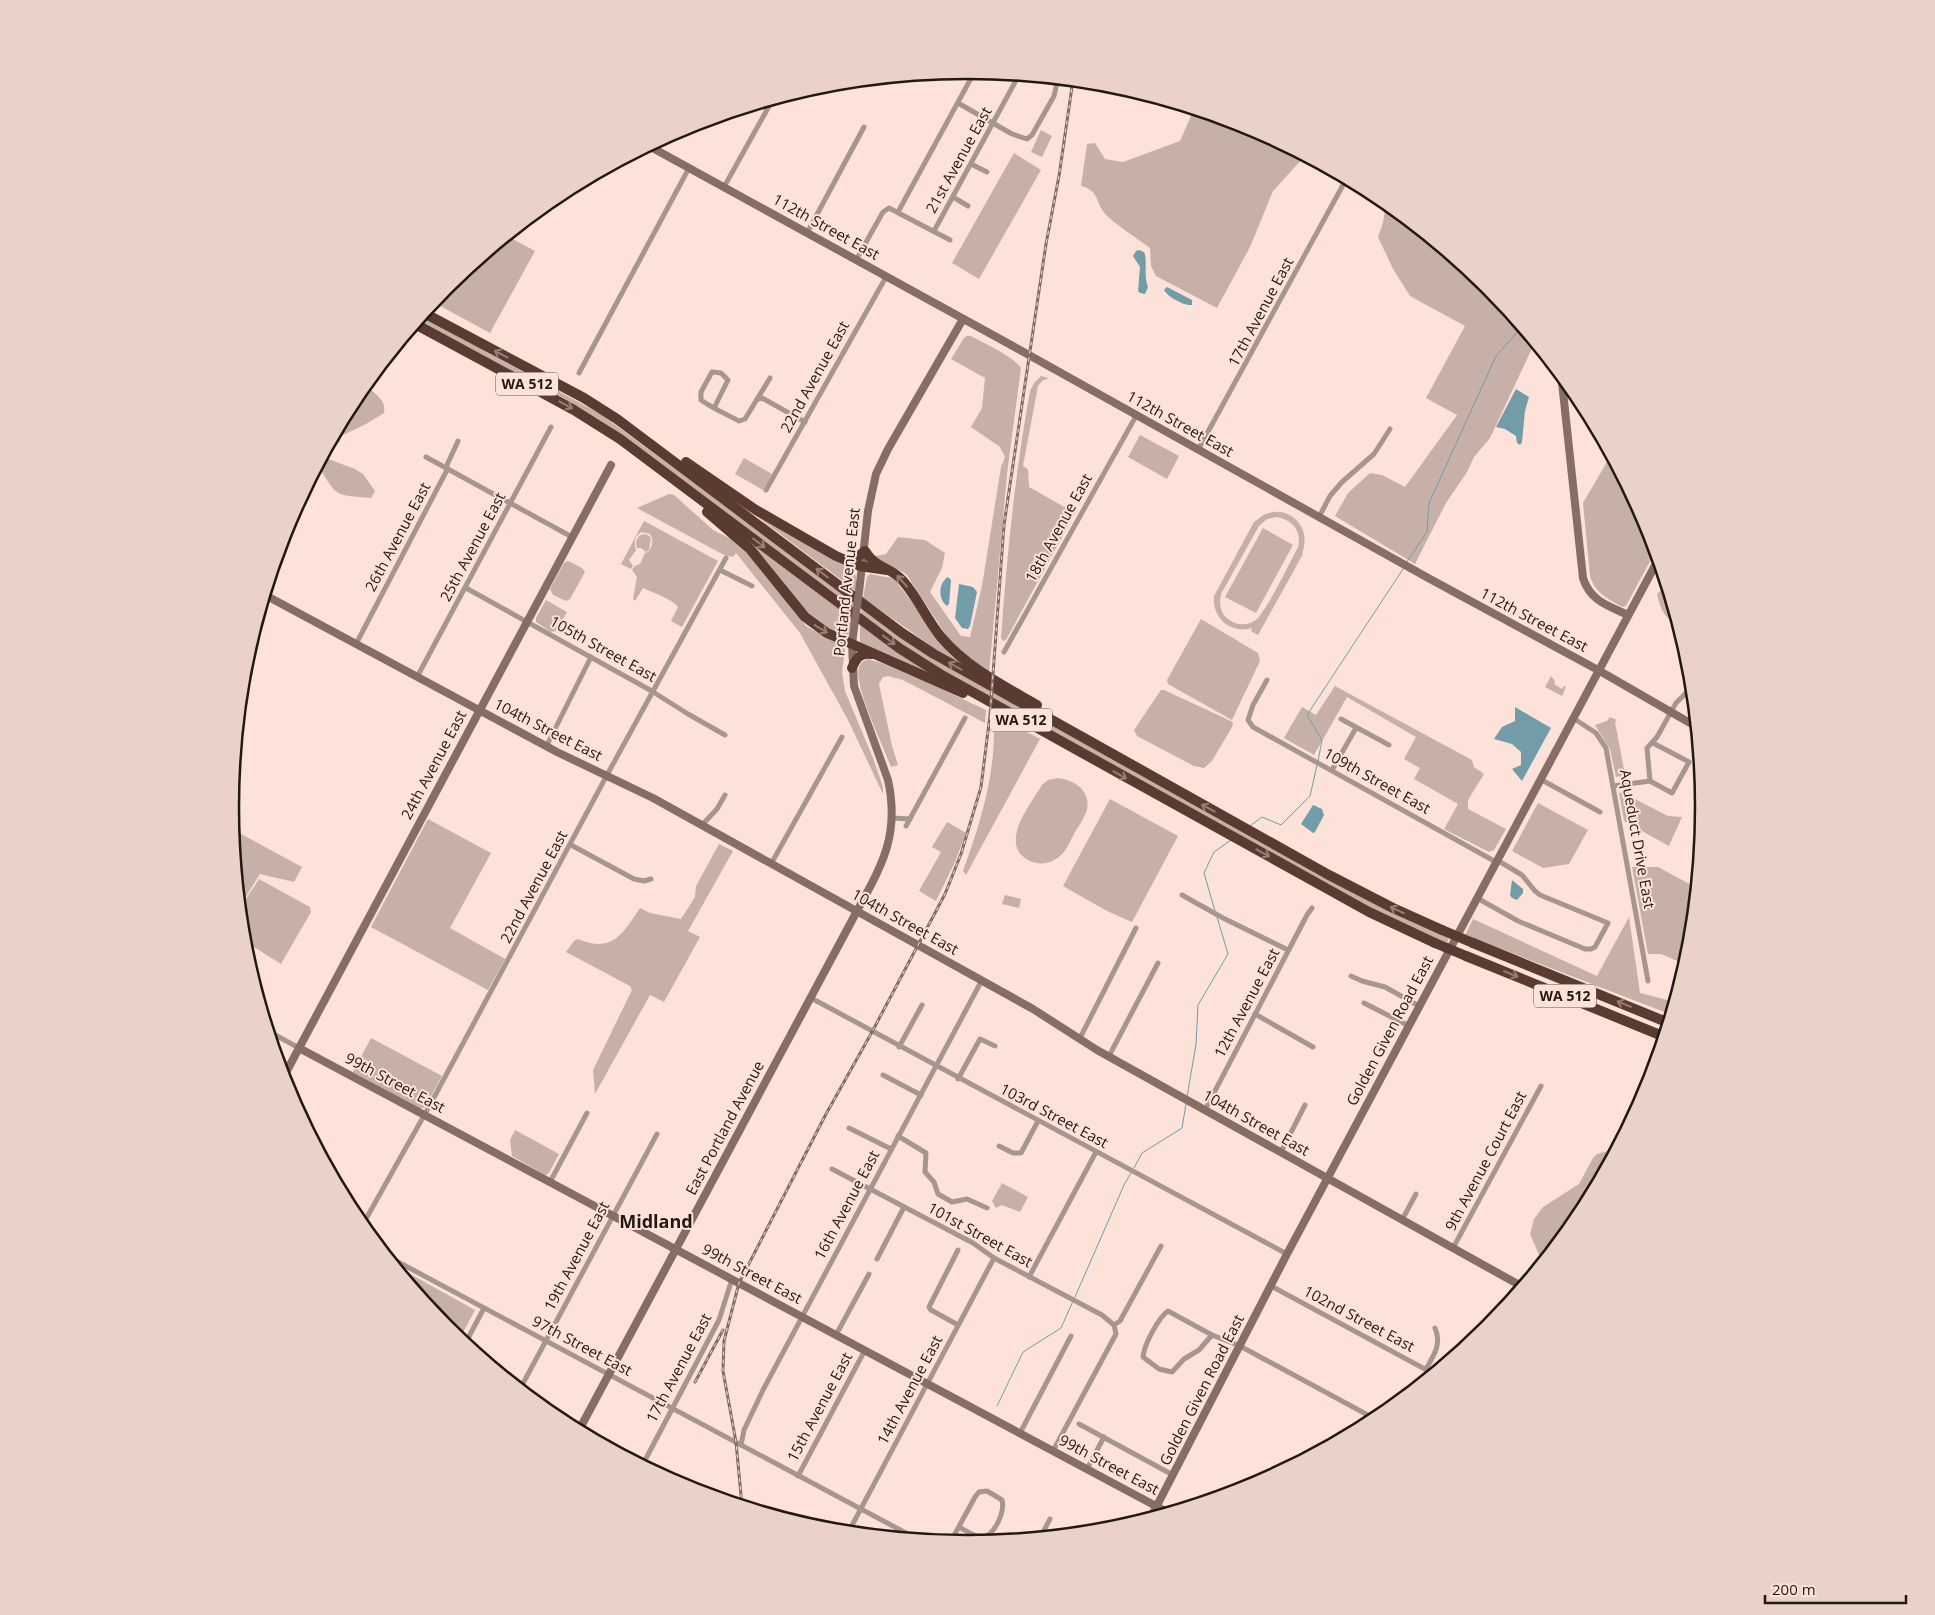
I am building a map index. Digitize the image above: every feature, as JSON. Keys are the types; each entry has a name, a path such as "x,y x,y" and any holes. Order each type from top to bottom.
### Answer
{"highway":[{"name":"WA 512","path":"430,316 584,398 617,419 922,646 954,666 1344,883 1394,908 1473,943 1664,1021"},
{"name":"WA 512","path":"420,327 574,410 636,450 899,648 940,674 1331,891 1435,943 1660,1035"},
{"path":"584,398 624,418 731,494 836,556 862,566 887,570"},
{"path":"636,450 750,549 805,617 827,633 964,694 1058,744 1098,762"},
{"path":"836,556 852,560 865,551 874,563 894,573 905,583 939,635 956,652 986,675 1069,723 1104,750"},
{"path":"852,668 856,659 861,655 866,653 878,656"}],"street":[{"path":"898,212 971,79"},
{"name":"21st Avenue East","path":"934,231 1016,80"},
{"path":"958,103 1020,137 1028,139 1054,96 1057,84"},
{"path":"724,187 769,107"},
{"path":"807,233 864,127"},
{"name":"112th Street East","path":"655,149 1598,670 1691,724"},
{"path":"971,164 987,172"},
{"path":"579,373 689,168"},
{"name":"17th Avenue East","path":"1198,450 1343,185"},
{"path":"953,197 968,206"},
{"path":"856,260 883,212 888,208 950,240"},
{"name":"22nd Avenue East","path":"766,490 886,277"},
{"name":"Portland Avenue East","path":"826,970 883,862 889,843 892,818 888,780 859,704 852,668 852,644 871,493 877,471 963,319"},
{"path":"714,408 728,380 721,373 715,371 711,373 700,396 703,401 714,408 739,421 745,419 770,378"},
{"path":"1563,388 1584,580 1588,591 1594,597 1628,616"},
{"path":"758,399 762,398 804,422"},
{"name":"18th Avenue East","path":"1004,652 1136,416"},
{"name":"25th Avenue East","path":"417,677 551,428"},
{"path":"1319,517 1330,496 1342,482 1374,454 1390,429"},
{"name":"26th Avenue East","path":"356,644 448,470 447,465 458,440"},
{"path":"426,457 572,537"},
{"name":"24th Avenue East","path":"288,1069 611,465"},
{"name":"22nd Avenue East","path":"366,1218 726,558"},
{"name":"Golden Given Road East","path":"1154,1511 1327,1178 1655,565"},
{"path":"720,570 752,586"},
{"name":"105th Street East","path":"466,588 653,691 688,714 726,734"},
{"name":"104th Street East","path":"270,598 546,747 653,798 982,980 1062,1026 1109,1056 1518,1284"},
{"path":"546,747 591,657"},
{"name":"109th Street East","path":"1267,680 1253,705 1248,720 1253,727 1522,875 1540,895 1608,922 1595,947 1585,949 1518,921 1476,898"},
{"path":"1650,781 1647,748 1653,743 1676,703 1687,692"},
{"path":"906,826 965,718"},
{"name":"Aqueduct Drive East","path":"1573,718 1590,728 1600,737 1606,748 1616,785 1648,981"},
{"path":"1340,719 1389,746"},
{"path":"1332,770 1356,728"},
{"path":"772,864 842,738"},
{"path":"1616,785 1650,781 1672,793 1689,762 1653,743"},
{"path":"1540,779 1600,812"},
{"path":"702,825 717,810 726,795"},
{"path":"892,818 910,819"},
{"path":"571,845 634,879 644,881 651,879"},
{"path":"1182,895 1223,918 1288,950"},
{"name":"12th Avenue East","path":"1205,1110 1288,950 1312,908"},
{"path":"1080,1038 1136,928"},
{"path":"1109,1056 1158,963"},
{"name":"East Portland Avenue","path":"582,1425 826,970"},
{"path":"1351,976 1385,987 1419,1006"},
{"name":"16th Avenue East","path":"740,1445 744,1430 801,1316 982,980"},
{"name":"103rd Street East","path":"811,998 958,1079 1287,1254"},
{"path":"1364,1003 1409,1026"},
{"path":"899,1047 922,1005"},
{"path":"1255,1014 1313,1047"},
{"name":"99th Street East","path":"275,1035 1162,1509"},
{"path":"958,1079 980,1039 995,1046"},
{"path":"883,1075 921,1095"},
{"name":"9th Avenue Court East","path":"1453,1248 1541,1086"},
{"path":"1281,1152 1305,1105"},
{"path":"550,1182 587,1113"},
{"path":"999,1146 1018,1154 1024,1148 1038,1121"},
{"path":"849,1128 891,1149"},
{"name":"19th Avenue East","path":"522,1385 657,1134"},
{"path":"898,1136 926,1154 925,1172 934,1182 938,1194 952,1202 967,1199 986,1208"},
{"path":"1030,1277 1096,1152"},
{"name":"101st Street East","path":"832,1169 973,1243 994,1258 1102,1316 1114,1325"},
{"path":"1402,1220 1416,1194"},
{"path":"877,1259 904,1207"},
{"path":"1053,1451 1116,1334 1114,1325 1120,1321 1161,1246"},
{"path":"958,1250 929,1307 958,1326"},
{"name":"14th Avenue East","path":"852,1527 994,1258"},
{"name":"97th Street East","path":"398,1262 906,1534"},
{"path":"836,1335 869,1274"},
{"name":"17th Avenue East","path":"645,1461 719,1320 732,1279"},
{"name":"102nd Street East","path":"1271,1286 1429,1371"},
{"path":"468,1338 484,1308"},
{"path":"1212,1335 1200,1350 1184,1359 1172,1372 1159,1368 1143,1357 1144,1350 1161,1318 1168,1311 1212,1335 1240,1346 1369,1415"},
{"path":"1426,1369 1438,1346 1439,1339 1435,1328"},
{"path":"1020,1433 1071,1336"},
{"name":"15th Avenue East","path":"798,1476 864,1350"},
{"path":"1079,1424 1173,1475"},
{"path":"1087,1469 1104,1437"},
{"path":"954,1536 975,1497 982,1491 1002,1500 1003,1504 1002,1511 991,1531 984,1536"},
{"path":"1043,1532 1050,1519"},
{"path":"959,1527 978,1536"}],"shaded area":[{"path":"1192,114 1246,134 1301,160 1273,191 1250,247 1217,308 1156,276 1151,266 1150,248 1106,215 1094,193 1081,186 1087,144 1095,143 1105,159 1123,162 1180,141"},
{"path":"1041,130 1052,136 1042,157 1031,152"},
{"path":"1014,153 1041,170 979,279 952,263"},
{"path":"1385,211 1411,229 1483,292 1532,348 1490,438 1474,457 1467,472 1446,503 1415,564 1335,516 1348,493 1370,473 1382,475 1405,487 1457,415 1426,398 1465,326 1410,296 1393,269 1378,237"},
{"path":"512,239 535,251 490,333 440,306 452,292"},
{"path":"427,319 602,415 854,602 854,608 606,424 579,407 423,324"},
{"path":"967,336 971,336 998,350 1012,359 1021,368 1007,474 989,674 949,640 907,575 882,562 876,556 886,554 898,537 925,540 945,553 942,568 930,592 961,636 970,637 982,586 1001,467 1005,457 1000,447 971,427 982,408 985,378 951,359"},
{"path":"1041,376 1049,378 1042,381 1038,386 1023,466 1028,469 1029,487 1075,513 1006,640 1003,641 1001,638 1006,576 1020,453 1030,391 1034,383"},
{"path":"371,390 384,404 384,413 341,436 340,441 335,445"},
{"path":"1140,435 1179,456 1167,479 1128,457"},
{"path":"744,458 772,474 763,490 735,474"},
{"path":"328,459 363,474 375,491 371,498 343,495 333,489 321,471"},
{"path":"1608,460 1641,529 1652,557 1626,606 1622,607 1607,598 1598,591 1592,582 1583,503"},
{"path":"669,494 674,495 713,530 735,541 751,557 806,626 844,647 842,672 845,691 873,758 883,787 883,794 848,720 800,633 736,553 733,557 724,555 637,508"},
{"path":"751,512 852,567 856,576 856,591"},
{"path":"1281,512 1295,519 1303,530 1304,545 1303,554 1258,635 1251,631 1252,628 1237,629 1224,623 1216,612 1214,596 1254,522 1265,514","holes":["1277,517 1295,528 1299,536 1298,547 1272,596 1257,619 1246,624 1231,621 1225,617 1222,611 1220,604 1221,594 1259,526 1267,519"]},
{"path":"644,521 718,561 682,627 671,621 678,607 668,599 643,588 635,601 633,599 637,577 632,570 640,564 645,553 651,548 650,534 642,532 636,537 636,550 629,560 633,566 631,569 621,564"},
{"path":"1263,528 1293,545 1256,613 1225,597"},
{"path":"643,534 651,538 649,550 646,552 636,546 637,538"},
{"path":"745,539 853,620 848,635 843,636 810,619"},
{"path":"568,561 582,568 585,572 570,599 566,601 553,595 550,589 564,563"},
{"path":"870,574 895,580 918,610 974,672 940,652 863,598 867,577"},
{"path":"1663,590 1671,621 1660,605 1657,594"},
{"path":"546,600 567,612 556,631 551,632 536,622 536,618"},
{"path":"862,608 939,662 965,677 1357,894 1449,938 1447,943 1375,910 970,688 910,651 861,614"},
{"path":"1201,619 1258,653 1260,661 1232,720 1168,684 1167,680"},
{"path":"860,625 939,680 860,642"},
{"path":"868,659 933,685 986,710 985,723 903,680 888,676 883,677 879,684 892,746 898,765 891,767 860,687 859,667"},
{"path":"1551,676 1555,681 1554,684 1562,689 1564,686 1566,687 1562,696 1545,687"},
{"path":"1335,686 1472,760 1474,767 1484,774 1468,800 1468,809 1506,829 1494,850 1489,852 1444,829 1458,804 1414,779 1420,768 1404,759 1416,737 1347,697 1314,755 1284,738 1302,707 1316,715"},
{"path":"1161,690 1233,722 1212,761 1204,768 1194,766 1137,736 1134,730"},
{"path":"993,714 1040,739 966,875 963,871 987,794 993,754"},
{"path":"1610,717 1617,720 1615,722 1625,775 1616,777 1610,749 1595,725 1607,721"},
{"path":"1058,778 1076,784 1084,792 1088,803 1087,810 1062,854 1047,863 1033,862 1021,854 1016,845 1019,824 1042,785 1048,780"},
{"path":"1629,791 1629,796 1668,816 1682,817 1669,846 1624,821 1619,793"},
{"path":"1110,799 1178,836 1132,922 1107,911 1063,886"},
{"path":"1538,803 1588,830 1569,864 1543,868 1512,851"},
{"path":"428,819 491,853 450,928 505,959 488,990 371,927"},
{"path":"947,822 966,833 955,862 936,901 919,891 941,852 932,847"},
{"path":"240,833 302,867 294,882 260,874 245,899"},
{"path":"719,844 733,851 688,931 700,937 664,1002 650,995 595,1094 593,1070 632,990 630,986 566,952 574,941 578,939 600,944 616,938 628,926 640,908 650,913 681,919 695,897 696,886"},
{"path":"1632,867 1658,867 1692,885 1679,962 1661,954 1648,954"},
{"path":"259,879 310,907 311,912 281,964 252,946 245,903"},
{"path":"1005,895 1021,899 1019,908 1002,904"},
{"path":"1629,917 1640,993 1670,1001 1666,1013 1465,935 1473,919 1597,976"},
{"path":"371,1038 442,1076 425,1107 420,1109 353,1072"},
{"path":"515,1130 559,1154 549,1173 545,1175 512,1156 510,1140"},
{"path":"1610,1150 1599,1172 1573,1212 1540,1258 1530,1234 1534,1219 1543,1207 1579,1184 1597,1154"},
{"path":"1002,1183 1028,1197 1020,1212 1002,1205 996,1208 992,1201"},
{"path":"407,1272 475,1310 463,1333"}],"water":[{"path":"1139,250 1144,252 1145,255 1148,287 1145,294 1138,291 1140,267 1133,256"},
{"path":"1167,287 1192,300 1192,305 1181,303 1166,293 1164,290"},
{"path":"1516,389 1529,397 1520,445 1517,443 1516,436 1505,429 1496,427"},
{"path":"948,577 951,580 949,604 947,606 942,600 940,592 942,583"},
{"path":"959,584 973,587 977,592 968,629 962,628 955,618"},
{"path":"1515,707 1551,728 1522,781 1512,769 1521,765 1521,752 1512,744 1494,739 1502,727 1515,721"},
{"path":"1313,805 1322,809 1324,815 1313,833 1301,824"},
{"path":"1512,880 1523,889 1523,893 1517,900 1510,895"}],"waterway":[{"path":"1406,563 1427,532 1429,503 1496,356 1518,331"},
{"path":"1318,761 1322,740 1307,715 1403,569"},
{"path":"1250,826 1262,817 1281,825 1310,796 1317,765"},
{"path":"1215,911 1204,873 1214,852 1231,840"},
{"path":"1187,1097 1196,1044 1198,1005 1228,954 1217,917"},
{"path":"1134,1168 1142,1153 1182,1128 1186,1104"},
{"path":"1075,1297 1124,1185 1132,1171"},
{"path":"997,1406 1023,1352 1061,1328 1073,1301"}],"railway":[{"path":"741,1500 736,1442 723,1371 724,1341 739,1283 826,1114 945,894 961,854 981,787 990,715 1004,525 1046,244 1059,176 1072,87"},
{"path":"695,1382 723,1330"}],"district":[{"name":"Midland","path":"656,1222"}]}
